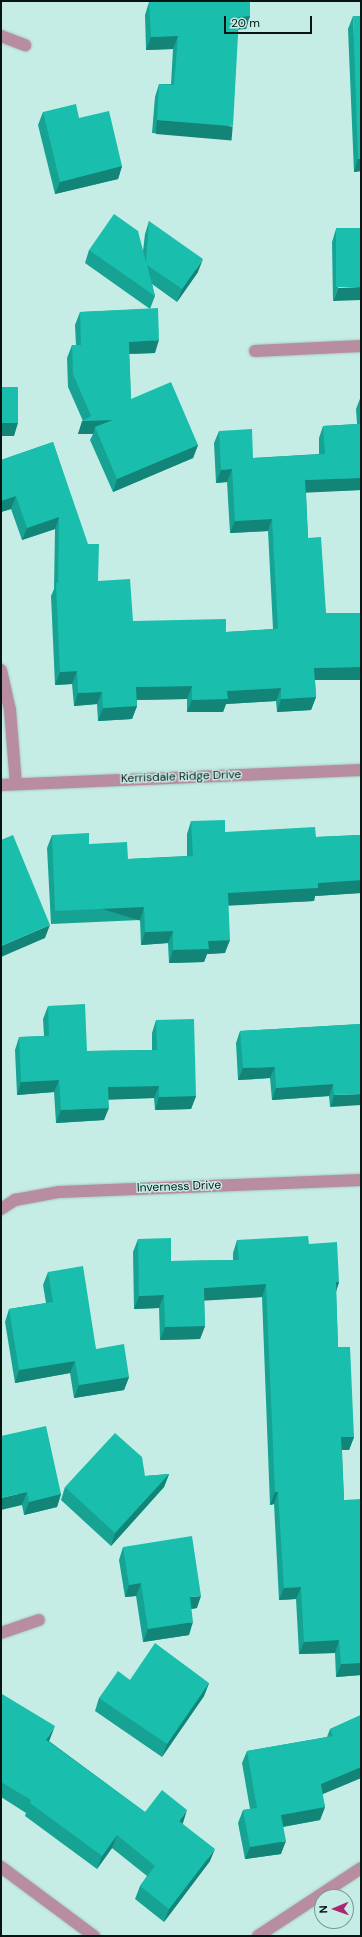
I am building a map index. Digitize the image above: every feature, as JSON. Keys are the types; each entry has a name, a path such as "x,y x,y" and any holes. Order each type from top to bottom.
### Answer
{"street":[{"path":"1,36 25,45"},
{"path":"255,351 361,346"},
{"path":"1,670 10,710 16,784"},
{"name":"Kerrisdale Ridge Drive","path":"1,785 361,770"},
{"name":"Inverness Drive","path":"1,1209 15,1200 59,1192 361,1180"},
{"path":"1,1633 40,1620"},
{"path":"1,1868 94,1936"},
{"path":"258,1936 361,1868"}],"building":[{"path":"250,1 250,16 239,17 233,126 157,120 159,84 174,85 178,36 151,37 149,2"},
{"path":"353,16 361,16 361,159 358,159"},
{"path":"76,104 79,118 109,111 122,166 60,182 43,112"},
{"path":"114,214 138,231 146,262 149,221 203,259 182,289 147,265 155,296 89,250"},
{"path":"336,228 361,228 361,287 336,287"},
{"path":"158,308 159,340 129,342 131,399 171,382 198,445 117,479 95,427 113,420 82,421 91,416 73,374 72,345 81,345 80,312"},
{"path":"1,387 18,387 18,423 1,423"},
{"path":"361,424 361,478 305,480 308,538 321,537 326,613 361,613 361,667 314,668 316,697 281,699 281,688 227,691 228,699 192,700 192,686 136,687 137,706 103,708 102,692 78,693 77,671 60,672 56,583 58,583 59,517 27,528 16,496 1,501 1,460 53,442 88,544 99,544 98,581 130,579 133,621 226,619 226,632 278,629 272,519 235,521 232,469 221,470 219,431 252,429 253,458 325,454 323,426"},
{"path":"225,820 225,832 315,827 316,837 361,835 361,880 318,883 318,888 228,893 230,940 208,941 209,949 173,950 173,931 145,932 144,907 55,911 52,835 89,833 89,844 127,842 128,859 193,856 191,821"},
{"path":"13,835 50,925 1,946 1,840"},
{"path":"85,1004 87,1051 157,1050 156,1020 194,1019 196,1096 159,1097 159,1086 108,1087 109,1108 61,1110 59,1080 21,1082 19,1037 49,1036 48,1006"},
{"path":"361,1024 361,1094 334,1095 333,1084 276,1088 275,1067 243,1068 240,1031"},
{"path":"308,1236 309,1244 337,1242 339,1282 336,1282 338,1347 350,1347 354,1437 341,1437 344,1500 361,1499 361,1663 341,1664 339,1640 304,1642 301,1587 284,1588 278,1492 275,1492 266,1284 204,1288 205,1326 165,1327 164,1295 139,1296 138,1239 171,1238 171,1261 239,1260 237,1240"},
{"path":"83,1266 96,1349 124,1344 129,1377 79,1385 75,1361 19,1370 9,1309 53,1302 48,1272"},
{"path":"46,1426 61,1494 29,1502 27,1492 1,1498 1,1436"},
{"path":"115,1433 142,1457 145,1476 169,1474 115,1533 65,1487"},
{"path":"192,1536 201,1596 190,1597 193,1622 148,1629 141,1583 129,1585 123,1547"},
{"path":"155,1643 209,1683 167,1744 99,1698 118,1671 130,1680"},
{"path":"2,1694 55,1726 46,1740 145,1812 162,1790 187,1810 179,1821 215,1849 169,1909 140,1886 155,1866 117,1835 102,1856 30,1803 31,1800 1,1782"},
{"path":"361,1715 361,1767 321,1784 325,1807 281,1815 286,1841 250,1847 243,1810 257,1808 247,1751 333,1736 330,1729"}]}
